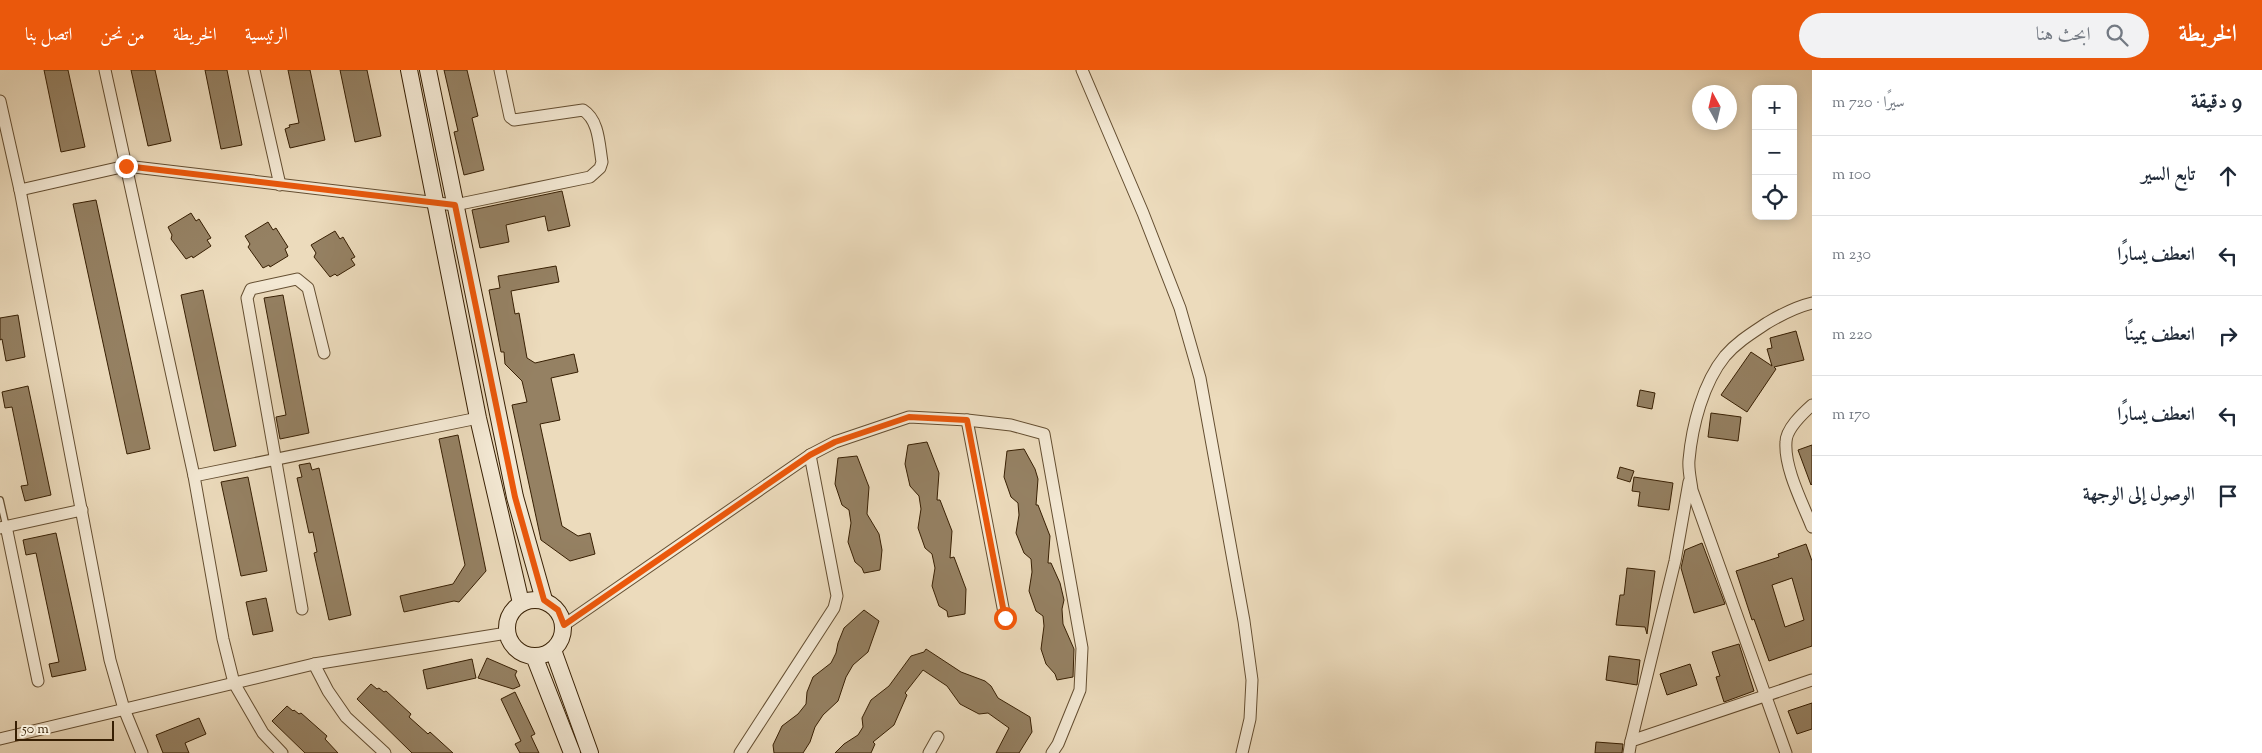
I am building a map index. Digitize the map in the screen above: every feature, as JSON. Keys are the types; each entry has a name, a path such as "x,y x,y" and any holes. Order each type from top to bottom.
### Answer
{"main road":[{"path":"409,70 478,418 521,603"},
{"path":"428,70 515,497 544,600"},
{"path":"536,599 544,600 558,610 564,625 562,639 547,654 534,656 520,651 514,646 507,633 508,619 511,612 521,603 536,599"},
{"path":"553,650 590,753"},
{"path":"534,656 572,753"}],"street":[{"path":"105,70 194,476 223,639 234,683 263,733 282,753"},
{"path":"254,70 280,185"},
{"path":"20,190 126,166 455,205 590,177 600,168 602,162 594,122 590,114 583,110 514,120 510,117 500,70"},
{"path":"1082,70 1143,213 1180,308 1200,378 1244,620 1252,680 1250,719 1242,753"},
{"path":"0,101 20,190 110,660 124,710 142,753"},
{"path":"302,610 247,298 251,289 297,279 304,283 308,288 324,353"},
{"path":"1786,753 1692,490 1689,462 1693,434 1707,389 1716,368 1726,355 1746,336 1788,310 1812,303"},
{"path":"1812,405 1794,424 1785,441 1794,479 1812,527"},
{"path":"564,625 810,455 835,442 909,417 967,420 1011,425 1044,434 1082,648 1080,690 1058,744 1052,753"},
{"path":"194,476 478,418"},
{"path":"967,420 1005,618"},
{"path":"740,753 834,608 837,596 810,455"},
{"path":"1630,747 1675,561 1690,476"},
{"path":"38,681 3,527 82,510"},
{"path":"0,739 314,664 507,633"},
{"path":"314,664 328,691 346,717 385,753"},
{"path":"1630,747 1812,680"},
{"path":"929,753 938,737"}],"lane":[{"path":"0,500 3,527"}],"building":[{"path":"44,70 68,70 85,147 61,152"},
{"path":"131,70 155,70 171,141 148,146"},
{"path":"205,70 227,70 242,145 221,149"},
{"path":"288,70 310,70 325,140 290,148 285,129 290,127 289,125 299,123"},
{"path":"340,70 367,70 381,136 355,142"},
{"path":"444,70 467,70 478,116 472,118 484,170 464,175 454,132 458,131"},
{"path":"562,191 570,226 548,231 545,216 506,225 509,242 480,248 472,210"},
{"path":"96,200 150,449 127,454 73,204"},
{"path":"191,213 196,221 199,219 211,238 207,240 211,246 193,258 192,256 186,259 171,239 172,235 168,227"},
{"path":"268,222 273,230 276,228 288,247 285,249 288,256 270,267 269,265 263,268 248,247 250,244 245,236"},
{"path":"335,231 340,239 343,237 355,257 351,259 355,265 337,276 335,274 330,277 314,257 316,253 311,245"},
{"path":"556,266 559,282 511,291 515,314 519,313 527,358 535,363 574,354 578,372 551,378 560,420 540,424 562,526 578,536 590,533 595,554 570,561 541,540 512,405 527,402 522,381 505,364 504,352 501,352 489,290 500,288 498,276"},
{"path":"203,290 236,446 214,451 181,295"},
{"path":"283,295 309,433 280,439 276,417 286,415 264,298"},
{"path":"18,315 25,357 6,361 2,339 0,340 0,318"},
{"path":"1796,331 1804,360 1774,367 1776,369 1747,412 1721,395 1751,352 1772,366 1767,349 1772,348 1770,338"},
{"path":"28,386 51,495 25,501 21,486 28,485 12,407 5,408 2,392"},
{"path":"1640,390 1655,393 1652,409 1637,406"},
{"path":"1711,413 1741,417 1738,441 1708,437"},
{"path":"458,435 486,571 459,602 454,601 404,612 400,596 453,584 465,565 439,439"},
{"path":"927,442 939,473 937,500 940,500 952,531 950,558 954,557 966,589 965,614 948,617 947,611 939,606 932,586 935,568 932,554 925,548 918,528 921,509 919,496 910,486 905,464 908,445"},
{"path":"1812,445 1812,484 1811,485 1798,450"},
{"path":"1024,449 1035,469 1038,479 1036,505 1038,505 1050,536 1048,563 1051,563 1060,583 1064,600 1062,609 1063,624 1074,649 1073,677 1057,680 1055,674 1046,664 1041,649 1044,626 1043,616 1036,611 1029,591 1032,572 1031,559 1024,553 1016,533 1019,515 1018,503 1011,497 1004,477 1007,451"},
{"path":"857,456 869,487 867,514 879,534 882,550 880,570 864,573 862,568 855,562 848,542 851,523 849,510 842,505 835,484 838,458"},
{"path":"310,463 312,470 319,468 351,615 329,620 314,553 317,552 313,532 309,533 297,478 302,477 299,465"},
{"path":"1620,467 1634,471 1630,482 1617,478"},
{"path":"248,477 267,571 241,576 221,482"},
{"path":"1634,477 1673,483 1669,510 1638,506 1640,492 1632,491"},
{"path":"56,533 86,670 52,677 49,664 59,662 36,553 26,555 23,540"},
{"path":"1702,543 1725,604 1694,613 1681,568 1685,550"},
{"path":"1806,544 1812,561 1812,646 1769,661 1754,619 1752,620 1736,571 1779,557 1778,554","holes":["1792,578 1804,620 1785,627 1772,585"]},
{"path":"1627,568 1655,571 1647,634 1645,627 1616,625 1620,595 1624,595"},
{"path":"266,598 273,631 253,635 246,602"},
{"path":"864,610 879,621 868,652 853,665 846,677 838,701 823,715 803,753 774,753 773,745 782,726 798,714 806,704 807,692 813,677 831,663 844,628"},
{"path":"1739,644 1754,691 1724,702 1716,677 1720,676 1712,652"},
{"path":"926,649 961,672 985,681 991,686 998,698 1030,717 1032,732 1019,753 996,753 1009,728 988,713 979,714 960,704 947,686 923,670 905,693 907,695 894,725 873,742 875,744 871,753 835,753 844,744 858,735 863,727 862,718 871,700 889,686 911,656 924,652"},
{"path":"1609,656 1640,660 1637,685 1606,680"},
{"path":"487,658 517,671 515,675 520,686 513,689 478,678"},
{"path":"472,659 476,678 427,689 423,670"},
{"path":"1690,664 1697,685 1667,695 1660,674"},
{"path":"371,684 377,689 386,691 411,714 409,717 428,734 430,732 453,753 412,753 357,699"},
{"path":"515,692 535,734 531,736 539,753 520,753 515,744 521,741 501,699"},
{"path":"1812,703 1812,729 1797,734 1788,711"},
{"path":"287,706 299,714 301,713 327,736 325,739 338,753 305,753 272,721"},
{"path":"199,718 206,734 185,743 189,753 163,753 156,735"},
{"path":"1596,742 1623,744 1622,753 1595,753"}],"route":[{"path":"126,166 455,205 515,497 544,600 558,610 564,625 810,455 835,442 909,417 967,420 1005,618"}]}
